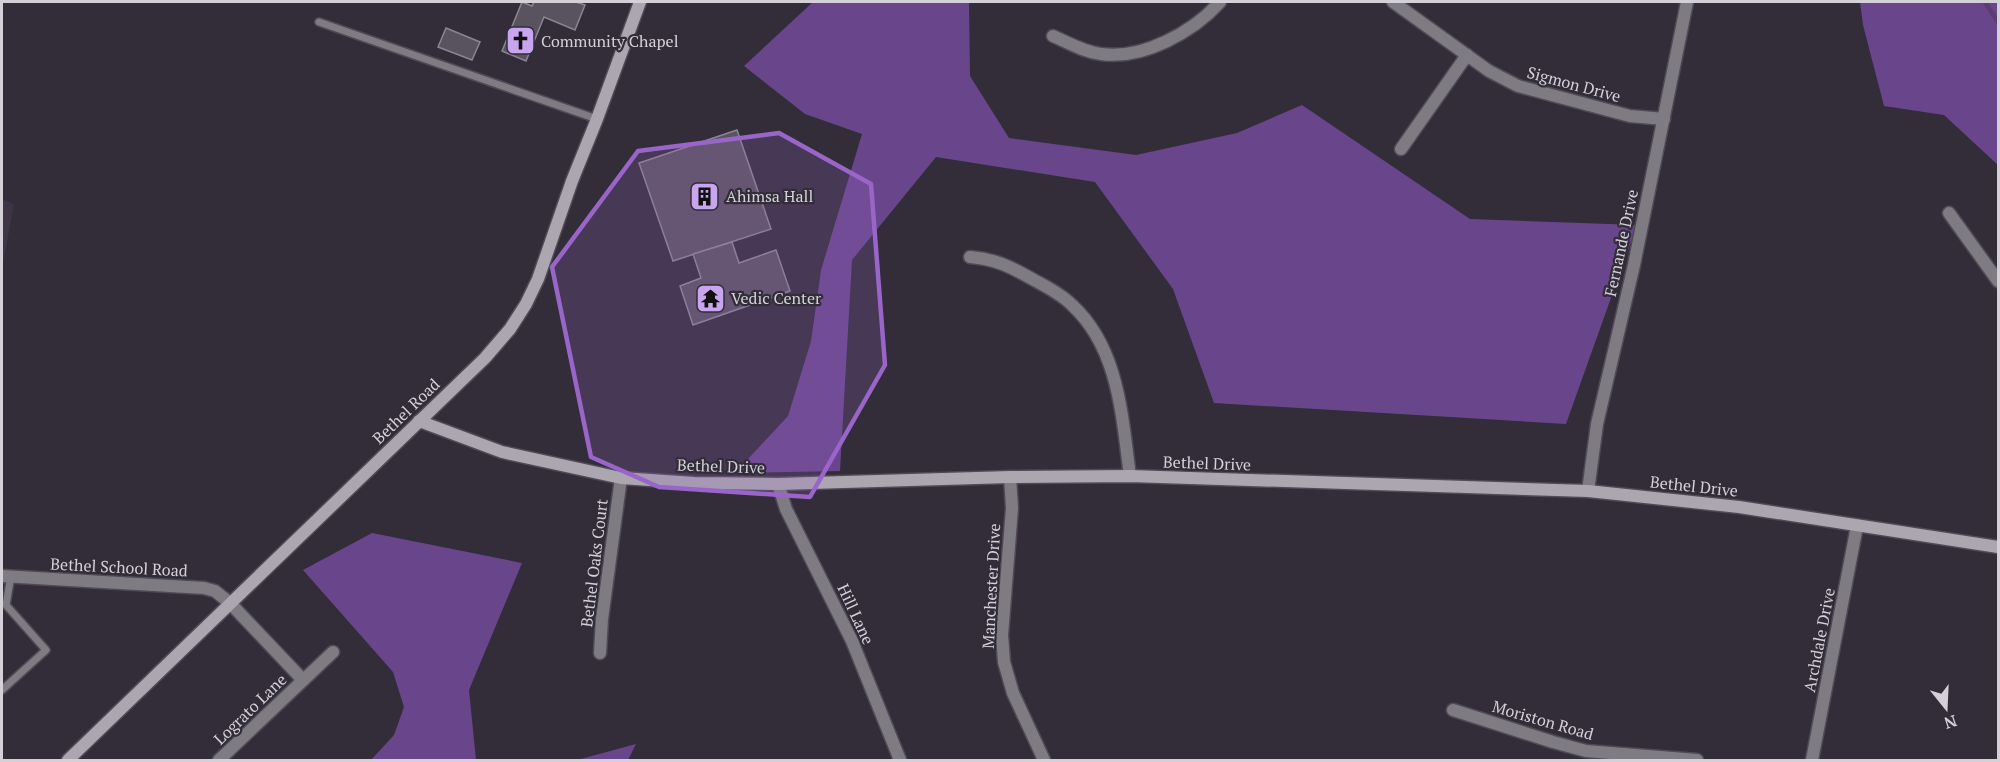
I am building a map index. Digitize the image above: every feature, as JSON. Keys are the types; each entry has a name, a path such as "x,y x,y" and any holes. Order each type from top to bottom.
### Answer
{"street":[{"name":"Bethel Road","path":"68,760 485,358 510,329 538,279 572,181 640,2"},
{"path":"1053,36 1083,50 1118,55 1160,44 1186,32 1220,2"},
{"name":"Sigmon Drive","path":"1393,2 1489,70 1518,86 1630,116 1664,119"},
{"name":"Fernande Drive","path":"1588,491 1598,424 1634,265 1687,2"},
{"path":"1401,148 1467,55"},
{"path":"1949,213 1998,281"},
{"path":"969,257 987,258 1004,264 1054,291 1072,305 1084,319 1104,350 1115,379 1130,476"},
{"name":"Bethel Drive","path":"419,421 502,452 621,478 694,483 778,484 1130,476 1588,491 1739,507 1998,547"},
{"name":"Manchester Drive","path":"1010,477 1012,508 1002,635 1004,662 1013,693 1044,760"},
{"name":"Bethel Oaks Court","path":"600,653 602,619 621,478"},
{"name":"Hill Lane","path":"778,484 786,509 852,641 900,760"},
{"name":"Archdale Drive","path":"1812,760 1857,526"},
{"name":"Bethel School Road","path":"6,576 204,588 215,591 230,603 303,680"},
{"name":"Lograto Lane","path":"219,760 333,652"},
{"name":"Moriston Road","path":"1453,710 1553,742 1586,750 1697,760"}],"lane":[{"path":"319,22 597,119"},
{"path":"2,690 46,650 6,605 6,576"}],"highlighted area":[{"path":"779,133 871,184 885,365 810,497 659,487 591,457 552,267 638,151"}],"shaded area":[{"path":"813,2 969,2 970,76 1009,138 1136,155 1237,133 1302,105 1470,219 1637,225 1566,424 1214,403 1173,289 1095,182 936,157 852,260 840,471 735,473 788,416 811,341 821,270 862,134 805,114 744,66"},
{"path":"1860,2 1998,2 1998,165 1944,115 1884,106 1863,25"},
{"path":"2,199 14,204 2,269"},
{"path":"372,533 522,563 469,690 476,760 371,760 394,735 404,707 393,672 303,570"},
{"path":"636,744 628,760 577,760"}],"building":[{"name":"Community Chapel","path":"522,2 532,6 534,2 576,2 585,5 575,30 544,17 526,61 502,51"},
{"path":"446,28 480,42 472,60 438,47"},
{"name":"Ahimsa Hall","path":"737,130 771,229 673,261 639,163"},
{"path":"732,242 739,263 776,250 790,291 693,325 680,286 701,278 693,254"}],"waterway":[{"path":"1985,2 1998,22"}],"place":[{"name":"Community Chapel","path":"520,41"},
{"name":"Ahimsa Hall","path":"705,196"},
{"name":"Vedic Center","path":"710,298"}]}
